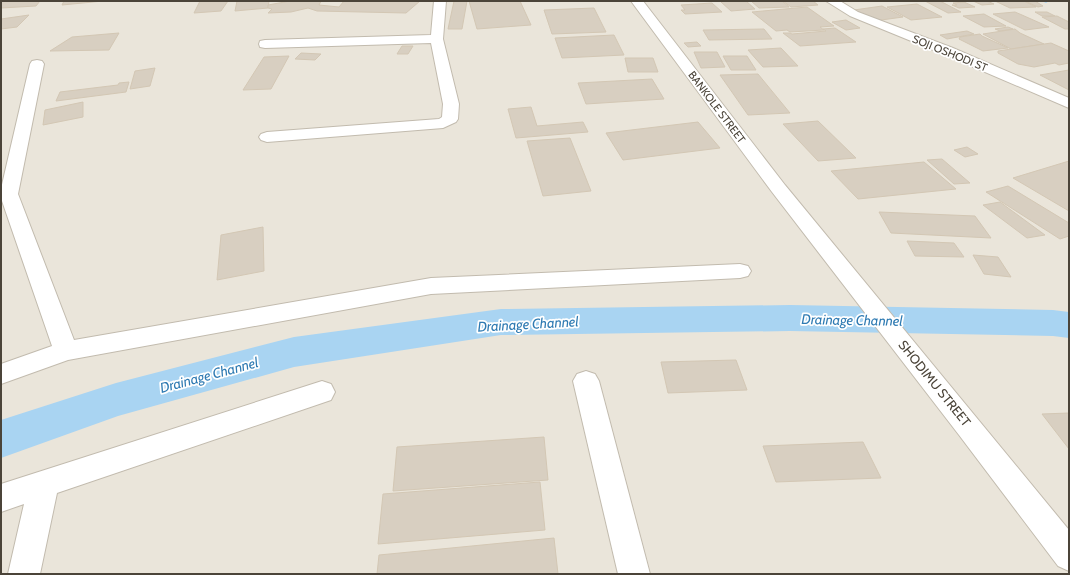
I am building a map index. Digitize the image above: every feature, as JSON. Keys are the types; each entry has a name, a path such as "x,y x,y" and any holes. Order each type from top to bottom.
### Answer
{"street":[{"path":"267,138 443,123 448,121 450,118 451,104 437,39 440,1"},
{"name":"BANKOLE STREET","path":"637,1 720,113 797,213"},
{"name":"SOJI OSHODI ST","path":"832,1 854,14 948,51 1069,103"},
{"path":"264,44 437,39"},
{"path":"37,64 9,194 66,351"},
{"name":"SHODIMU STREET","path":"797,213 994,457 1069,555"},
{"path":"1,374 66,351 431,286 740,271"},
{"path":"586,382 634,574"},
{"path":"1,498 322,392"},
{"path":"24,574 44,484"}],"shaded area":[{"path":"1,1 1069,1 1069,574 1,574"}],"building":[{"path":"1,1 40,1 36,6 1,8"},
{"path":"64,1 103,1 62,5"},
{"path":"200,1 228,1 221,11 194,13"},
{"path":"237,1 269,1 268,8 235,11"},
{"path":"290,1 321,1 319,5 339,7 344,1 420,1 406,13 317,11 308,8 291,12 268,13 272,9 268,8 268,5"},
{"path":"454,1 467,1 462,29 448,29"},
{"path":"469,1 520,1 531,25 477,29"},
{"path":"746,1 755,9 731,11 721,2"},
{"path":"751,1 782,1 789,7 759,8"},
{"path":"783,1 813,1 818,5 791,7"},
{"path":"925,1 940,1 961,12 948,13"},
{"path":"973,1 987,1 994,4 982,5"},
{"path":"995,1 1024,1 1036,7 1010,8"},
{"path":"1025,1 1035,1 1043,6 1038,7"},
{"path":"964,2 975,7 959,8 952,5 957,5 953,3"},
{"path":"712,3 722,12 685,14 681,10 685,10 681,5"},
{"path":"917,4 942,17 911,20 887,7"},
{"path":"882,6 903,17 874,21 854,10"},
{"path":"807,7 834,26 820,27 824,30 790,32 787,30 776,31 752,12"},
{"path":"594,8 606,32 552,34 544,10"},
{"path":"1015,12 1049,27 1025,30 993,14"},
{"path":"1035,12 1047,12 1055,16 1042,16"},
{"path":"984,14 1006,26 984,27 963,16"},
{"path":"29,15 17,27 1,29 1,19"},
{"path":"1057,16 1069,22 1069,29 1065,29 1042,17"},
{"path":"846,20 860,28 846,30 832,22"},
{"path":"1008,27 1013,29 1000,31 995,29"},
{"path":"835,28 856,42 800,46 783,33 792,34 826,31 823,29"},
{"path":"764,29 772,39 709,40 703,30"},
{"path":"1015,29 1020,33 1044,44 1011,49 983,34"},
{"path":"967,31 974,34 947,39 940,35"},
{"path":"119,33 109,50 50,51 72,37"},
{"path":"980,34 1008,48 983,51 959,39 960,37"},
{"path":"614,35 624,55 562,58 555,38"},
{"path":"697,42 701,46 688,47 684,43"},
{"path":"1051,43 1069,51 1069,63 1059,65 1055,63 1034,67 1018,64 998,53 998,51"},
{"path":"402,46 413,46 408,54 397,54"},
{"path":"781,48 798,66 763,67 748,50"},
{"path":"694,52 717,52 725,67 701,68"},
{"path":"301,53 321,54 315,60 295,59"},
{"path":"289,56 271,89 243,90 264,57"},
{"path":"723,56 747,56 756,70 731,70"},
{"path":"625,58 653,58 658,72 628,72"},
{"path":"155,68 150,86 130,89 135,71"},
{"path":"1069,70 1069,90 1040,75"},
{"path":"758,74 790,113 748,115 720,75"},
{"path":"652,79 664,99 586,104 578,83"},
{"path":"129,82 126,92 56,101 60,92 118,85 119,83"},
{"path":"83,102 83,117 43,125 45,110"},
{"path":"531,107 537,126 583,122 588,132 516,138 508,109"},
{"path":"818,121 856,158 818,161 783,124"},
{"path":"698,122 720,148 623,160 606,133"},
{"path":"570,138 591,191 543,196 527,141"},
{"path":"967,147 978,154 965,157 954,150"},
{"path":"942,159 970,183 954,184 927,160"},
{"path":"1069,161 1069,211 1013,178"},
{"path":"924,162 956,189 858,199 831,171"},
{"path":"1008,186 1069,223 1069,236 1060,239 986,192"},
{"path":"1000,202 1045,235 1027,238 983,205"},
{"path":"879,212 975,216 991,238 891,233"},
{"path":"263,227 264,271 217,280 221,235"},
{"path":"907,241 954,243 964,257 915,256"},
{"path":"973,255 998,257 1011,277 984,274"},
{"path":"736,360 747,390 668,393 661,362"},
{"path":"1069,413 1069,449 1042,414"},
{"path":"544,437 548,480 393,491 397,447"},
{"path":"863,442 881,478 776,482 763,446"},
{"path":"540,482 545,530 378,544 383,494"},
{"path":"554,538 558,574 377,574 379,555"}],"waterway":[{"name":"Drainage Channel","path":"1,439 116,400 294,352 501,322 790,318 1053,323 1069,325"}]}
